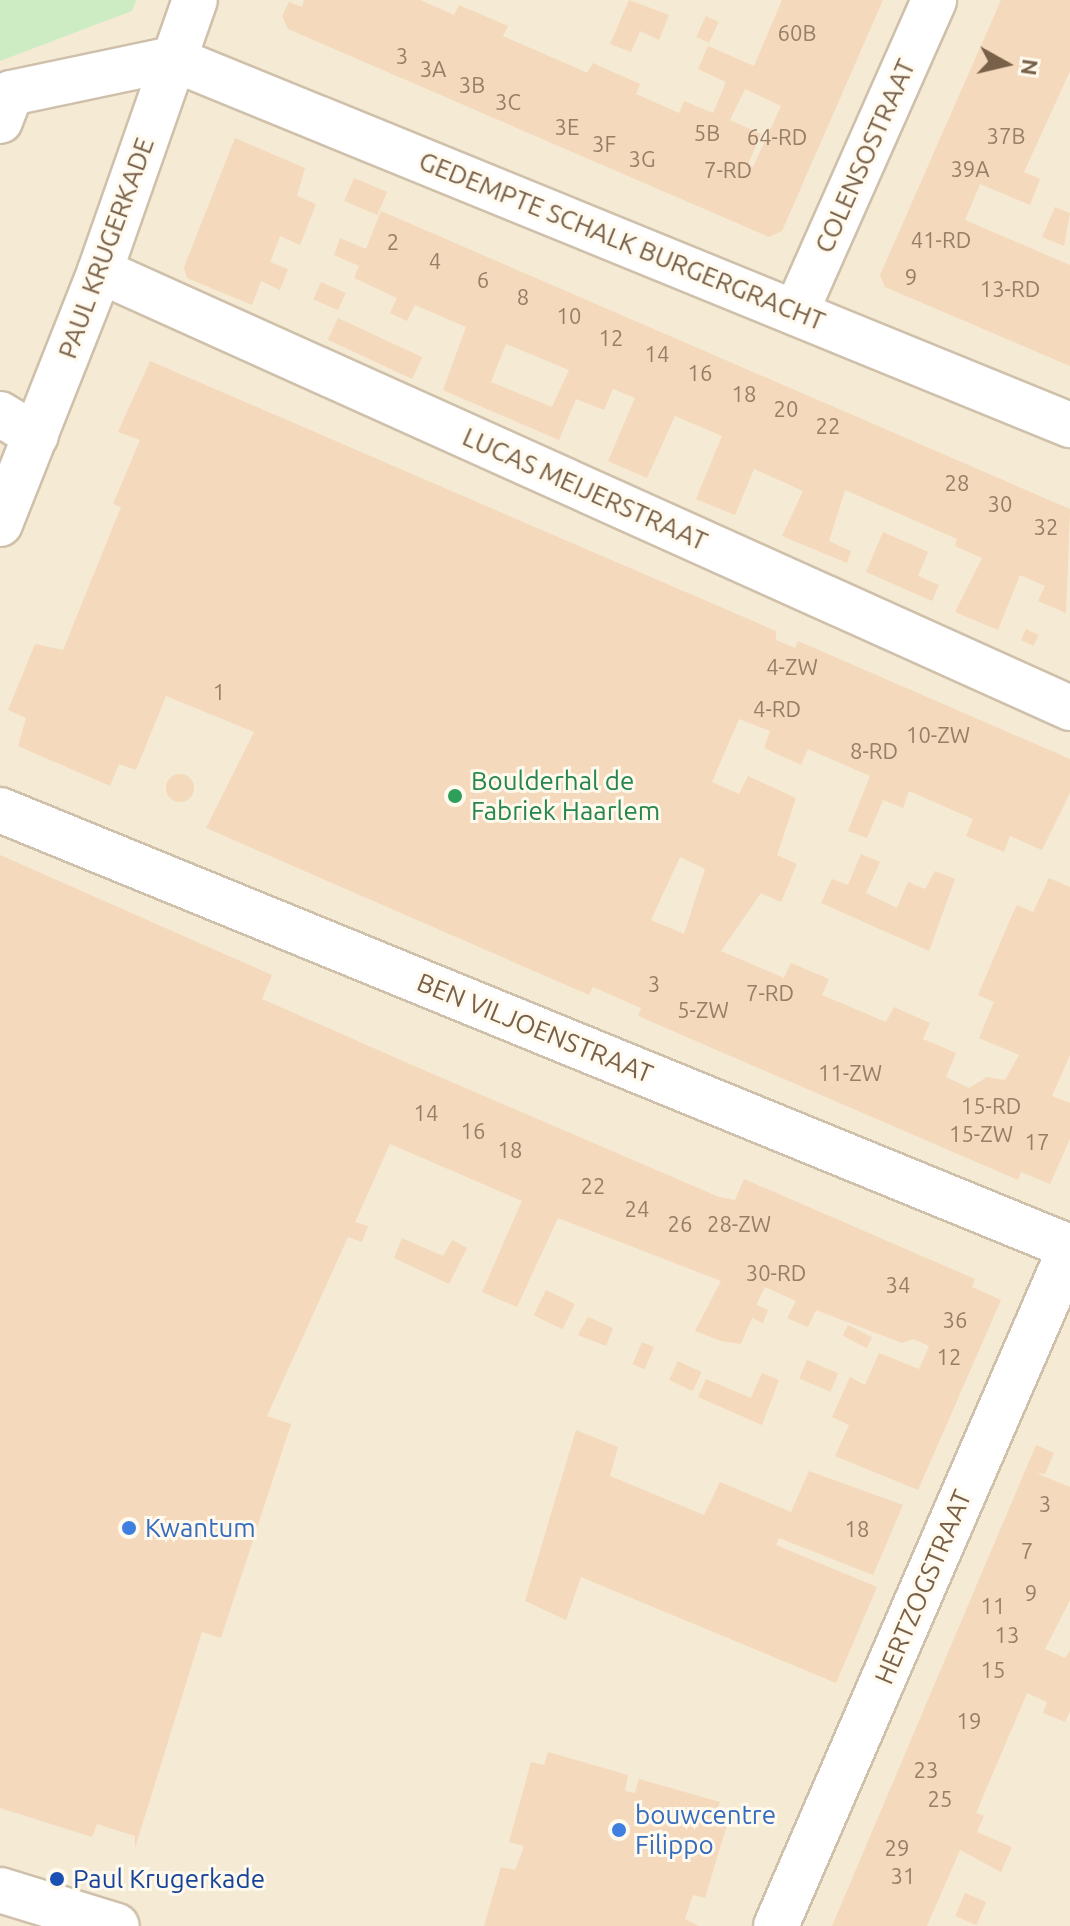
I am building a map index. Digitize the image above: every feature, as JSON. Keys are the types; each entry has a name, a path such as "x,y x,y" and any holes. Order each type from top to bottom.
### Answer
{"street":[{"name":"PAUL KRUGERKADE","path":"0,524 18,425 100,271 195,0"},
{"name":"COLENSOSTRAAT","path":"796,312 934,0"},
{"path":"0,121 11,93 173,59"},
{"name":"GEDEMPTE SCHALK BURGERGRACHT","path":"173,59 1070,425"},
{"name":"LUCAS MEIJERSTRAAT","path":"100,271 1070,708"},
{"name":"BEN VILJOENSTRAAT","path":"0,810 1070,1248"},
{"name":"HERTZOGSTRAAT","path":"776,1926 1070,1248"},
{"path":"0,1890 117,1926"}],"shaded area":[{"path":"0,0 1070,0 1070,1926 0,1926"}],"green space":[{"path":"0,0 136,0 132,11 0,61"}],"building":[{"path":"304,0 420,0 454,15 459,5 508,26 503,36 587,73 593,63 640,84 636,94 679,113 684,101 713,113 726,82 698,69 708,46 754,66 782,0 883,0 782,231 769,237 288,29 282,16 289,2 302,7","holes":["745,89 781,106 753,167 748,164 761,134 730,120"]},
{"path":"629,0 669,15 659,40 640,31 631,52 610,44"},
{"path":"1001,0 1070,0 1070,71 1024,172 1040,179 1030,205 980,184 965,220 1070,265 1070,366 885,287 880,275"},
{"path":"706,16 719,22 709,43 696,37"},
{"path":"235,138 305,168 297,196 316,204 300,245 280,236 270,262 288,269 280,290 261,281 252,305 187,278 184,267"},
{"path":"354,178 387,192 377,215 344,201"},
{"path":"1055,207 1070,213 1064,246 1042,237"},
{"path":"381,211 1070,509 1066,613 1038,601 1045,586 1020,575 998,630 955,612 982,558 955,546 957,539 845,490 829,541 851,551 847,563 782,536 803,491 754,469 735,515 696,499 722,436 675,416 647,478 608,461 635,398 613,389 604,410 576,399 559,440 443,390 466,327 415,305 407,321 390,313 397,298 354,278 359,266 334,255 340,238 366,249","holes":["506,344 569,370 552,407 491,382"]},
{"path":"321,282 346,293 338,310 313,299"},
{"path":"338,318 422,357 412,379 328,340"},
{"path":"150,361 776,631 776,640 795,648 798,641 1070,759 1070,793 1042,850 1010,836 1004,852 966,836 973,819 909,791 903,808 883,800 867,838 848,831 870,776 808,749 801,765 764,748 770,731 739,719 712,782 739,794 748,776 796,798 777,855 797,864 781,902 761,893 721,951 784,978 791,963 829,979 822,995 886,1022 894,1007 930,1023 923,1039 956,1053 946,1077 969,1088 987,1077 1005,1080 1019,1055 979,1038 994,1002 978,995 1017,905 1033,912 1049,878 1070,887 1070,1055 1052,1096 1070,1103 1070,1139 1050,1184 1021,1172 1018,1180 638,1016 641,1008 593,987 589,995 206,828 254,732 166,696 136,770 119,764 110,786 18,746 26,718 8,710 35,644 63,650 121,507 113,504 140,440 118,432","holes":["680,857 705,869 684,934 651,920"]},
{"path":"883,532 928,552 918,576 939,585 932,601 866,572"},
{"path":"1026,629 1039,635 1034,646 1021,640"},
{"path":"180,774 190,778 194,788 190,798 180,802 170,798 166,788 170,778"},
{"path":"861,854 880,862 866,893 897,908 908,882 925,889 935,871 955,879 929,951 821,903 832,879 848,885"},
{"path":"0,855 272,975 262,999 419,1068 719,1197 735,1200 744,1179 975,1279 972,1287 1001,1300 918,1490 835,1456 849,1425 832,1417 850,1377 865,1385 879,1353 919,1369 929,1346 913,1339 902,1343 816,1310 808,1327 787,1318 796,1301 765,1287 756,1305 768,1310 763,1323 752,1318 741,1344 721,1341 695,1331 721,1281 558,1218 517,1307 482,1292 522,1201 390,1144 355,1222 368,1226 362,1242 348,1237 267,1416 291,1424 221,1638 202,1632 135,1848 135,1836 97,1824 92,1837 0,1808"},
{"path":"402,1238 443,1256 452,1240 467,1248 449,1284 394,1258"},
{"path":"546,1290 575,1304 562,1329 534,1315"},
{"path":"588,1317 613,1328 606,1346 578,1335"},
{"path":"848,1325 872,1337 867,1348 843,1336"},
{"path":"642,1342 654,1347 645,1369 633,1364"},
{"path":"807,1360 838,1373 830,1392 799,1378"},
{"path":"678,1361 702,1372 693,1391 669,1380"},
{"path":"762,1373 779,1380 762,1425 698,1397 706,1379 751,1398"},
{"path":"576,1430 618,1447 610,1476 704,1515 720,1482 791,1512 809,1471 903,1505 873,1575 779,1538 776,1545 877,1587 836,1683 581,1577 566,1620 525,1601"},
{"path":"1036,1445 1054,1453 1045,1474 1036,1473 1070,1487 1070,1600 1045,1649 1065,1658 1070,1651 1070,1711 1065,1722 1043,1713 1047,1702 1027,1693 976,1813 984,1816 977,1832 1012,1847 1001,1872 960,1850 927,1926 832,1926"},
{"name":"bouwcentre Filippo","path":"548,1752 628,1775 625,1791 635,1793 639,1779 720,1802 716,1814 729,1818 705,1898 693,1895 685,1919 699,1926 484,1926 501,1867 515,1870 524,1846 509,1842 531,1762 544,1765"},
{"path":"965,1893 986,1902 976,1925 955,1916"}],"place":[{"name":"Boulderhal de Fabriek Haarlem","path":"455,796"},
{"name":"Kwantum","path":"129,1528"},
{"name":"bouwcentre Filippo","path":"619,1830"},
{"name":"Paul Krugerkade","path":"57,1879"}]}
